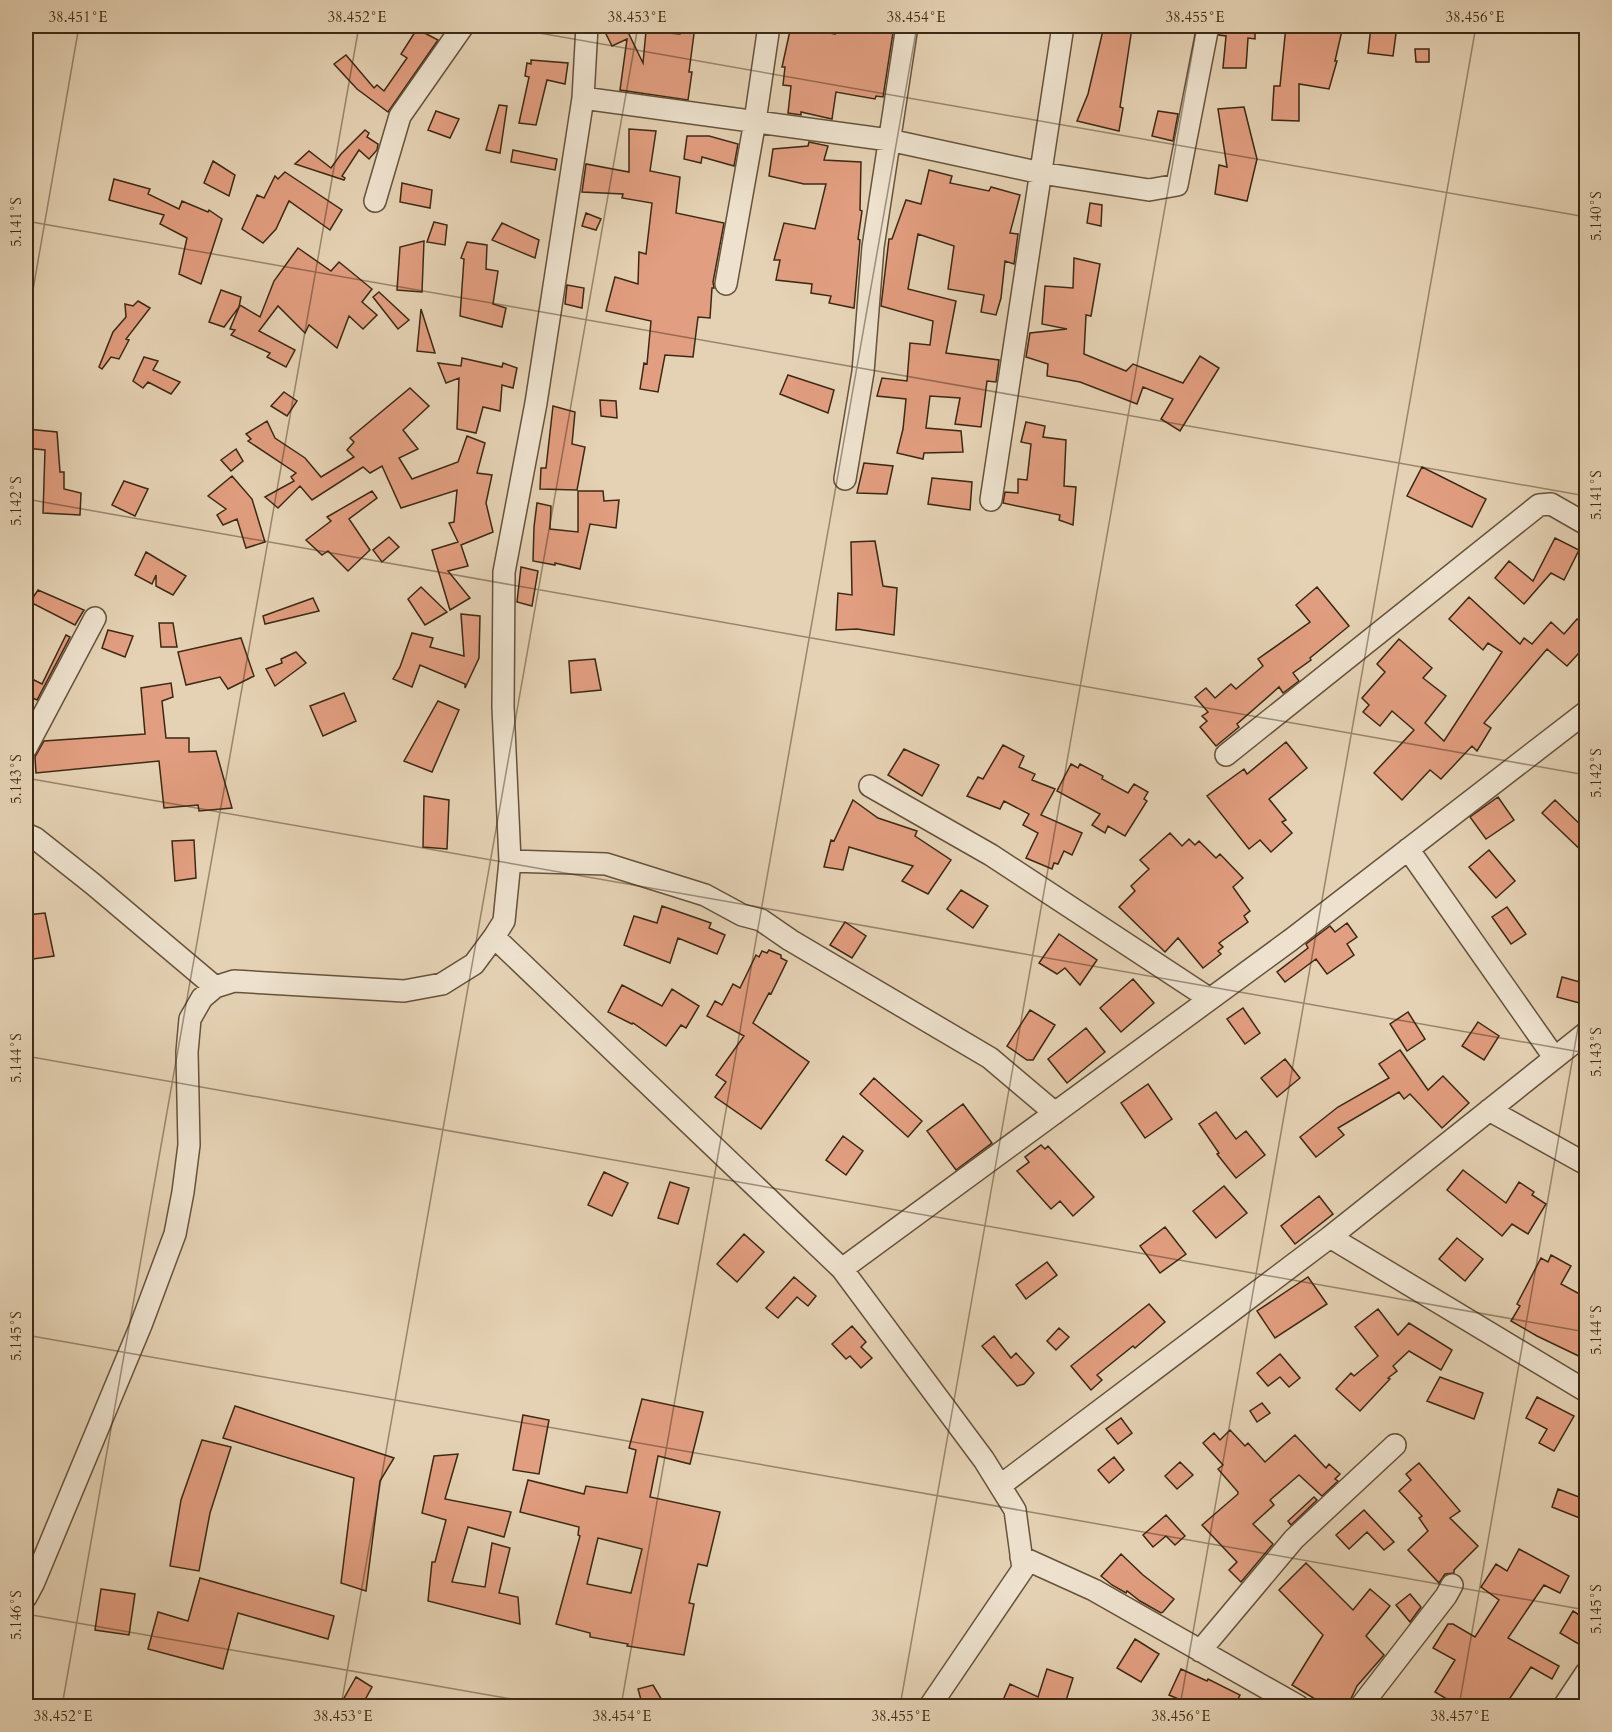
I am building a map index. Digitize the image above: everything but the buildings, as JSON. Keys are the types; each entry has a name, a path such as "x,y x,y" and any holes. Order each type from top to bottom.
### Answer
{"street":[{"path":"375,201 400,116 464,26"},
{"path":"26,1597 132,1346 175,1234 189,1144 187,1052 190,1019 202,998 215,987 234,981 404,991 442,984 474,964 504,921 510,861 503,707 504,572 536,403 583,98 587,26"},
{"path":"726,284 755,121 769,26"},
{"path":"844,479 863,372 873,247 907,26"},
{"path":"990,500 1063,26"},
{"path":"583,98 889,140 1041,173 1149,190 1177,185 1208,26"},
{"path":"1226,755 1539,505 1551,504 1587,524"},
{"path":"26,748 95,618"},
{"path":"842,1269 1292,939 1587,712"},
{"path":"870,786 991,855 1210,999"},
{"path":"26,834 35,838 93,884 215,987"},
{"path":"1408,849 1554,1058"},
{"path":"510,861 606,864 705,895 742,915 761,920 790,940 990,1058 1054,1113"},
{"path":"494,937 842,1269 1002,1485 1015,1510 1023,1569 930,1707"},
{"path":"1002,1485 1330,1237 1587,1033"},
{"path":"1489,1110 1587,1164"},
{"path":"1330,1237 1587,1391"},
{"path":"1200,1651 1294,1539 1395,1445"},
{"path":"1021,1557 1094,1590 1298,1707"},
{"path":"1361,1707 1452,1585"},
{"path":"1564,1707 1587,1673"}]}
